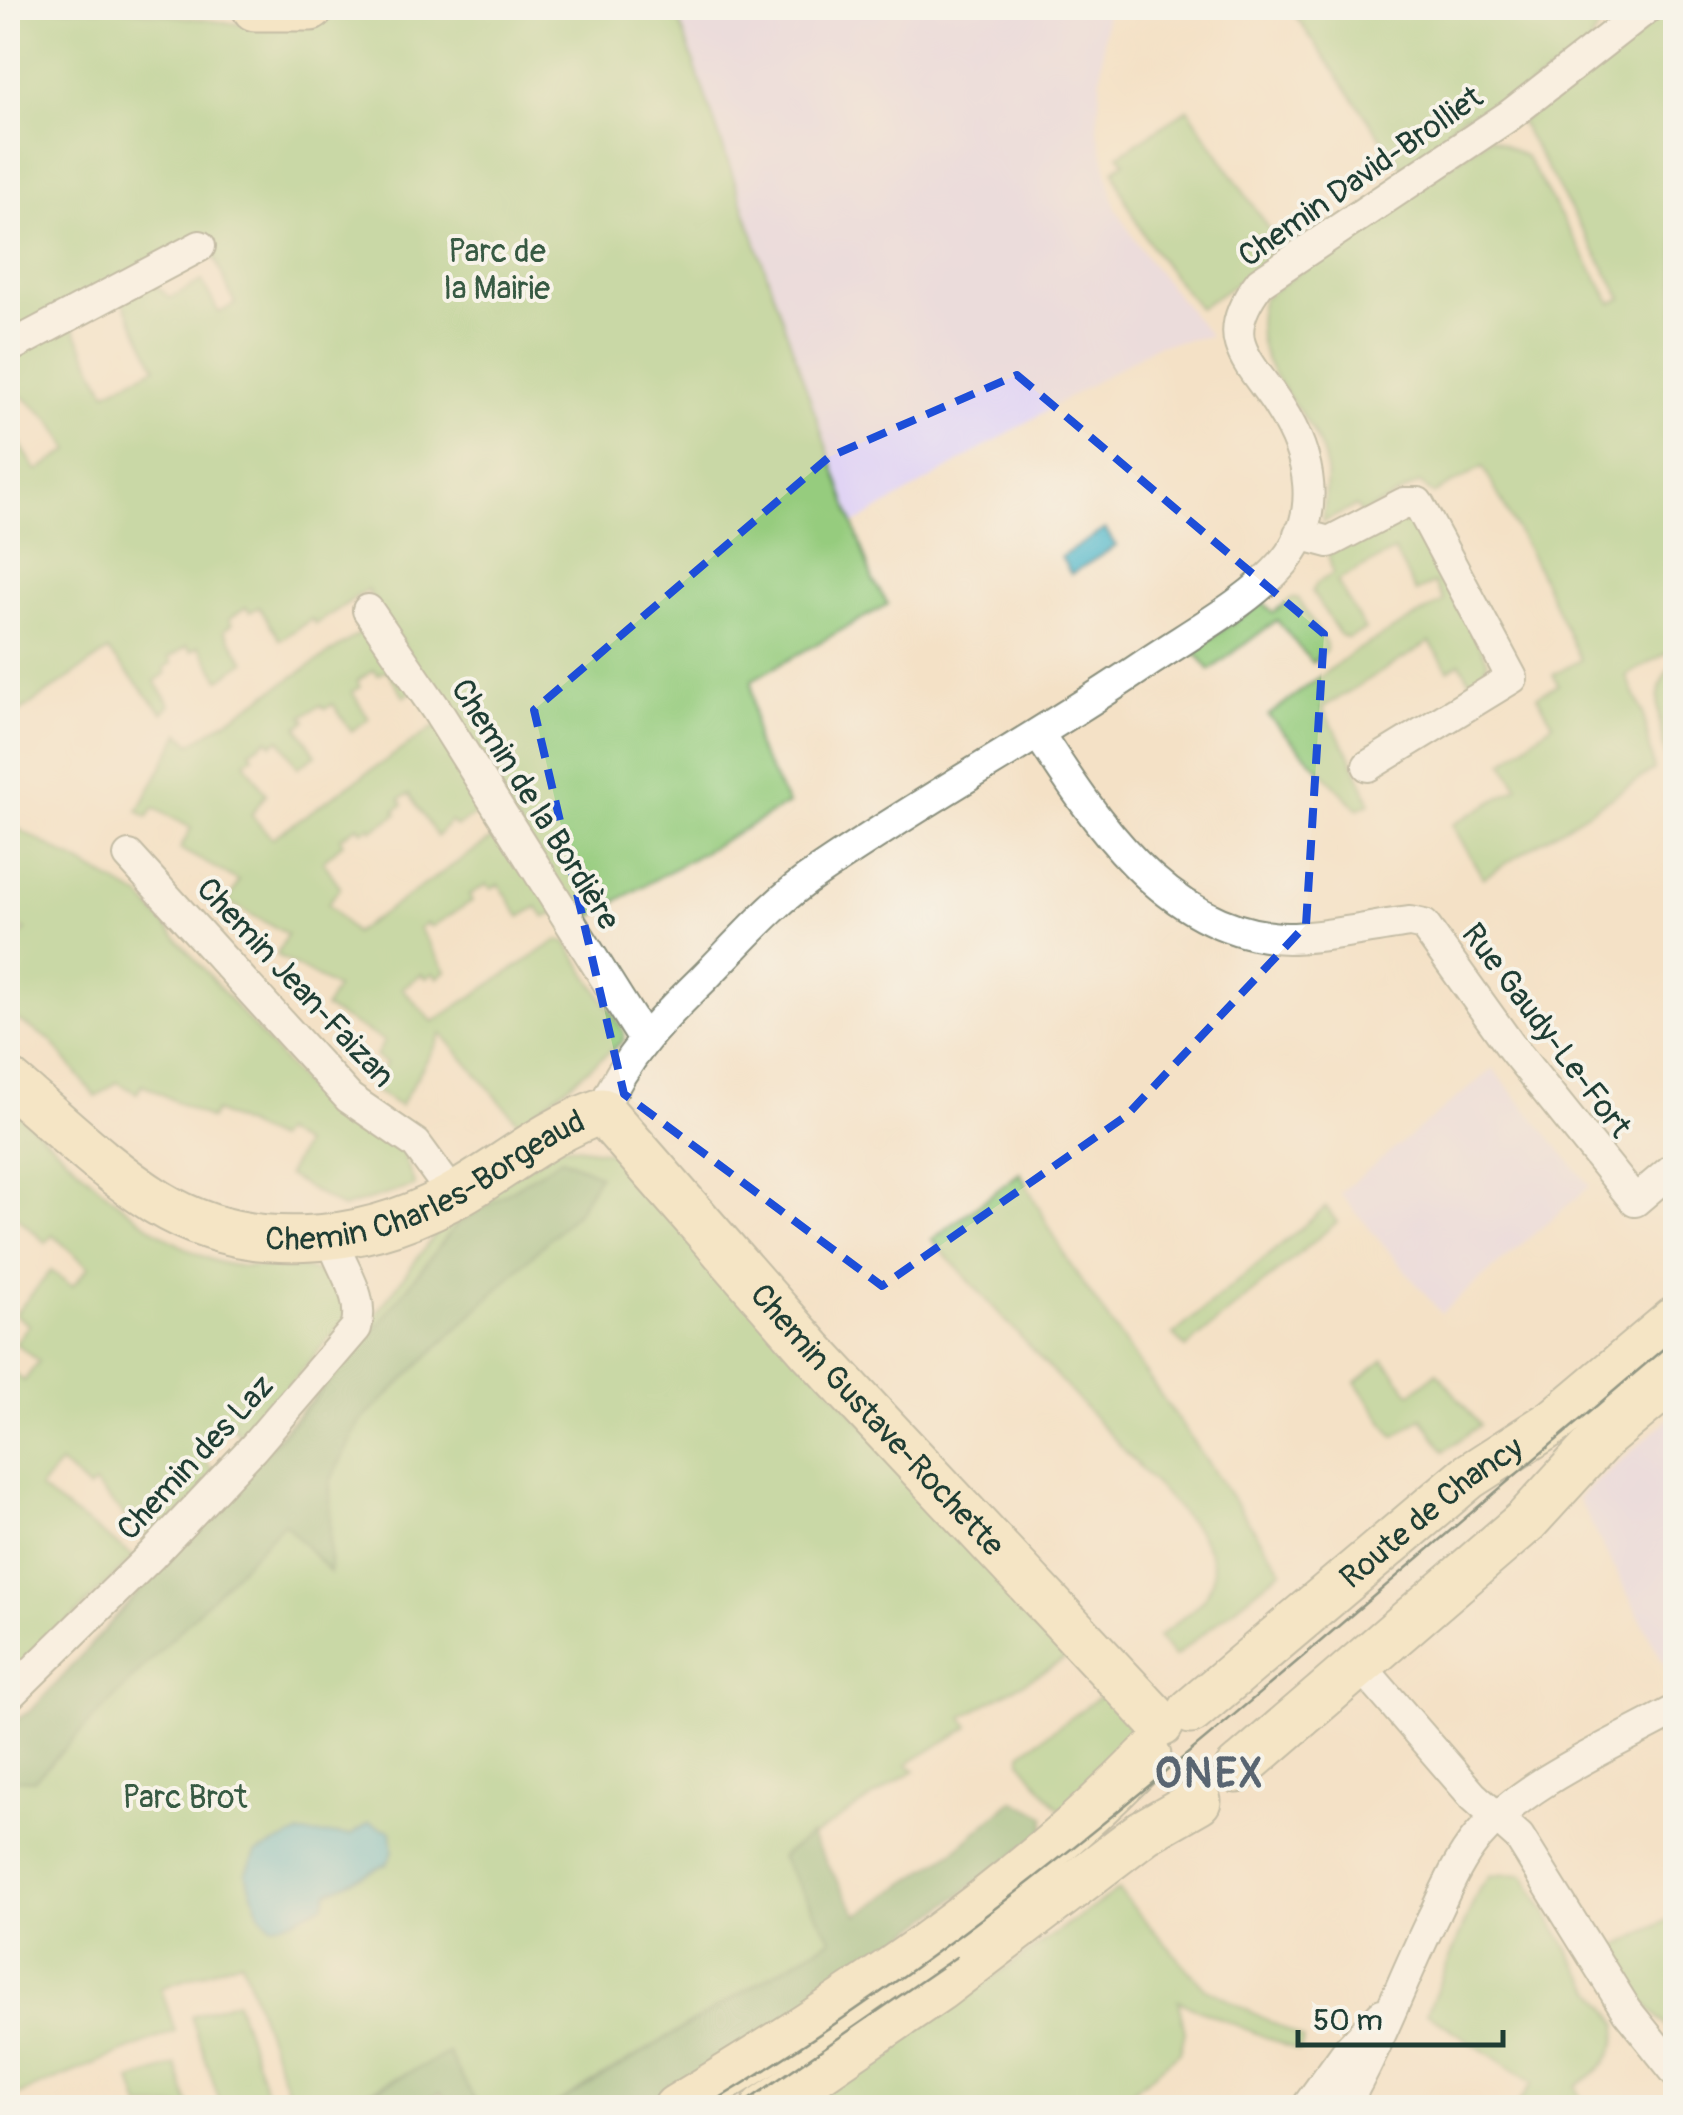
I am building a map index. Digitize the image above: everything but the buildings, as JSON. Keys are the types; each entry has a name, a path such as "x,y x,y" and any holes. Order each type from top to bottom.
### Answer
{"main road":[{"path":"255,8 311,8"},
{"name":"Chemin Charles-Borgeaud","path":"8,1081 137,1188 179,1214 264,1238 331,1236 383,1224 454,1196 558,1127 602,1111"},
{"name":"Chemin Gustave-Rochette","path":"602,1111 852,1395 1167,1730"},
{"name":"Route de Chancy","path":"676,2108 828,2012 980,1904 1089,1817 1167,1730 1468,1477 1555,1420 1676,1319"},
{"name":"Route de Chancy","path":"1237,1770 1526,1521 1601,1439 1676,1376"},
{"path":"764,2108 938,1989 1144,1832 1198,1801 1218,1795 1237,1770 1238,1745 1230,1728 1214,1715 1167,1730 1161,1788 1176,1798 1198,1801"}],"street":[{"name":"Chemin David-Brolliet","path":"1040,736 1230,607 1284,562 1299,534 1308,514 1307,464 1282,409 1239,342 1238,327 1247,298 1260,282 1510,115 1647,8"},
{"path":"8,348 200,246"},
{"path":"1299,534 1329,542 1404,502 1418,503 1512,678 1368,766"},
{"name":"Chemin de la Bordière","path":"368,610 436,708 644,1038"},
{"name":"Rue Gaudy-Le-Fort","path":"1040,736 1068,780 1148,878 1224,926 1274,938 1410,922 1424,925 1512,1048 1636,1200 1676,1166"},
{"name":"Chemin Charles-Borgeaud","path":"602,1111 617,1075 644,1038 782,900 817,872 1040,736"},
{"name":"Chemin Jean-Faizan","path":"129,856 349,1098 416,1144 454,1196"},
{"name":"Chemin des Laz","path":"8,1696 165,1542 254,1448 356,1328 361,1308 358,1296 336,1257 331,1236"},
{"path":"1359,1664 1473,1796 1499,1816 1536,1862 1627,2011 1676,2072"},
{"path":"1343,2108 1369,2064 1388,2008 1461,1858 1499,1816 1537,1789 1676,1710"},
{"path":"1306,2108 1348,2050 1388,2008"}],"highlighted area":[{"path":"1017,375 1324,634 1306,925 1126,1116 882,1286 624,1094 534,710 829,457"}],"shaded area":[{"path":"675,8 1106,8 1097,128 1115,207 1147,259 1210,336 1157,345 853,525"},
{"path":"1493,1069 1590,1186 1441,1313 1340,1193"},
{"path":"1675,1413 1675,1685 1578,1498"}],"green space":[{"name":"Parc de la Mairie","path":"8,8 119,8 238,24 408,8 675,8 873,581 888,604 752,680 756,745 788,804 599,911 583,925 367,590 316,624 312,619 280,640 259,607 250,612 246,607 229,619 232,624 224,630 245,662 220,679 199,646 191,651 187,646 169,658 172,663 164,668 166,673 155,681 170,705 163,713 108,651 8,720 8,425 37,471 70,450 51,420 8,384 8,354 73,327 106,392 156,367 121,297 155,285 170,298 202,281 219,313 235,304 210,248 8,337"},
{"path":"1290,8 1632,8 1604,22 1588,48 1479,121 1465,115 1450,126 1451,136 1403,169"},
{"path":"1659,8 1675,8 1675,648 1626,676 1643,713 1654,770 1483,878 1452,825 1518,787 1504,762 1553,723 1537,696 1558,685 1553,675 1580,660 1537,567 1483,467 1433,494 1420,483 1362,514 1356,506 1323,522 1326,467 1320,446 1262,348 1259,325 1263,298 1490,137 1526,157 1612,303 1622,298 1520,122"},
{"path":"1188,109 1284,252 1199,308 1149,244 1114,170 1125,162 1119,155"},
{"path":"1398,517 1417,528 1488,661 1481,677 1471,682 1460,663 1448,670 1430,642 1322,708 1351,757 1370,803 1358,809 1268,716 1350,654 1444,601 1434,583 1416,592 1394,551 1337,581 1365,630 1348,638 1340,635 1312,592 1317,583 1333,574 1328,554"},
{"path":"1292,598 1298,598 1326,644 1326,651 1312,663 1277,620 1210,670 1193,650 1263,602 1273,613"},
{"path":"368,628 414,690 404,697 387,670 378,675 374,670 357,681 360,687 352,692 369,719 351,731 333,704 325,709 321,705 303,716 306,721 298,727 316,755 298,767 280,739 272,744 268,739 250,751 253,756 245,762 266,794 251,815 272,838 436,726 489,806 456,827 450,821 437,837 409,794 400,799 403,805 395,810 397,814 372,830 370,826 362,831 358,826 340,838 343,843 323,861 340,887 328,904 354,933 503,831 557,912 545,918 537,907 520,917 499,884 491,889 487,884 469,895 472,901 431,927 427,923 419,928 446,971 437,978 433,973 426,978 422,974 402,988 433,1022 558,940 567,943 624,1032 623,1041 520,1124 442,1034 400,1106 372,1089 386,1063 376,1057 384,1041 325,1008 336,988 277,955 287,934 228,902 239,881 180,849 191,828 154,808 148,817 138,811 180,733 191,744"},
{"path":"1675,663 1675,759 1668,764 1658,710 1661,684"},
{"path":"8,823 141,897 323,1107 402,1150 415,1186 342,1208 287,1175 303,1145 282,1132 276,1140 215,1111 210,1119 142,1084 137,1093 117,1082 96,1097 50,1040 8,1014 8,947 26,930 8,920"},
{"path":"8,1105 153,1229 209,1259 230,1265 312,1270 327,1278 339,1293 347,1318 243,1439 229,1422 196,1448 217,1476 156,1538 140,1532 94,1484 88,1489 60,1463 39,1489 134,1557 8,1682 8,1369 24,1381 39,1361 15,1343 29,1325 15,1314 51,1271 72,1286 89,1267 53,1235 46,1243 8,1209"},
{"name":"Parc Brot","path":"562,1145 615,1153 1074,1654 963,1717 969,1727 907,1764 915,1770 782,1856 833,1938 551,2107 479,2107 448,2054 334,2107 293,2107 241,1960 161,1988 175,2031 8,2099 8,1725 32,1710 326,1382 447,1218"},
{"path":"562,1158 599,1175 577,1212 360,1422 330,1482 330,1572 284,1523 34,1780 8,1779 8,1725 32,1710 358,1351 455,1226"},
{"path":"1020,1173 1069,1263 1282,1570 1174,1657 1158,1637 1199,1603 1213,1580 1208,1550 1197,1530 932,1240"},
{"path":"1326,1207 1337,1222 1186,1348 1173,1335"},
{"path":"1384,1360 1411,1394 1437,1372 1480,1425 1444,1451 1422,1418 1394,1437 1356,1382"},
{"path":"1102,1695 1110,1695 1138,1730 1137,1744 1067,1811 1058,1808 1021,1761 1021,1753"},
{"path":"1013,1800 1045,1816 1045,1832 801,2013 646,2108 551,2108 832,1939 781,1857 810,1835 858,1915 954,1851"},
{"path":"1524,1875 1581,1972 1619,2024 1615,2046 1606,2061 1576,2086 1584,2107 1516,2107 1533,2083 1427,2013 1479,1889 1489,1877"},
{"path":"1118,1890 1205,1988 1304,2039 1299,2051 1178,2001 1185,2032 1180,2052 1113,2107 804,2108"},
{"path":"1675,1916 1675,2036 1639,1997 1607,1952"},
{"path":"236,2001 266,2091 221,2105 191,2016"},
{"path":"448,2053 479,2107 448,2107 441,2093 413,2107 343,2107"},
{"path":"176,2065 190,2107 140,2107 131,2080"}],"water":[{"path":"1105,529 1116,546 1071,574 1061,557"},
{"path":"369,1823 391,1831 393,1852 387,1864 328,1892 324,1904 271,1925 260,1913 246,1874 256,1853 298,1834 351,1835"}],"tram line":[{"path":"703,2108 862,2005 1089,1835 1676,1338"},
{"path":"737,2108 956,1957"}],"district":[{"name":"ONEX","path":"1210,1772"}]}
